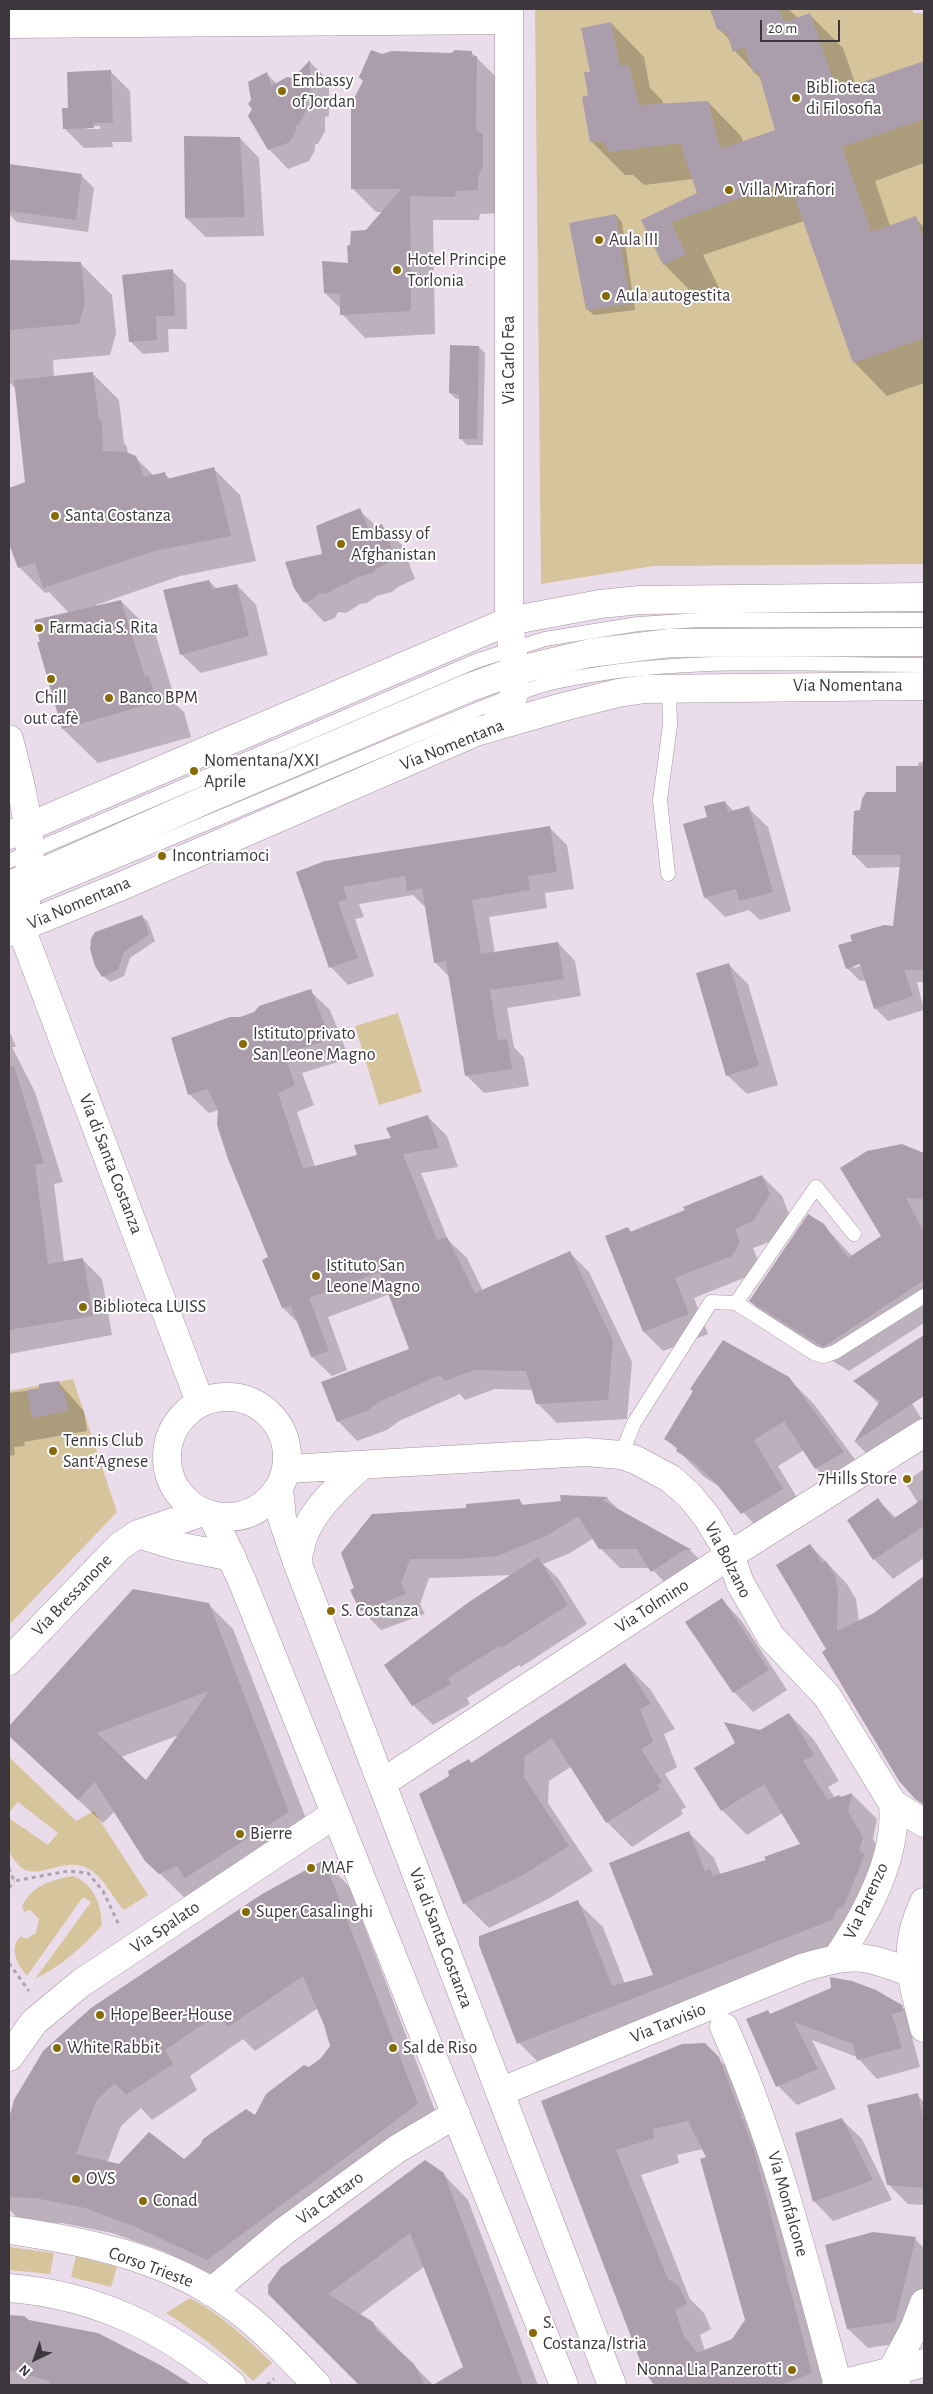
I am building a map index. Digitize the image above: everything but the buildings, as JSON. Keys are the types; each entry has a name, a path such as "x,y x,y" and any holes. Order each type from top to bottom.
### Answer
{"street":[{"path":"9,24 509,14"},
{"name":"Via Carlo Fea","path":"509,14 509,621 514,671"},
{"path":"18,880 509,621 600,604 640,600 924,597"},
{"name":"Via Nomentana","path":"18,880 468,688 514,671 607,650 670,643 924,642"},
{"path":"494,726 506,710 514,671"},
{"name":"Via Nomentana","path":"18,880 494,726 618,693 669,688 924,686"},
{"name":"Via di Santa Costanza","path":"9,739 25,800 18,880 200,1402"},
{"path":"234,1396 250,1400 265,1409 276,1421 284,1436 288,1452 283,1479 269,1501 257,1510 227,1517 207,1513 181,1495 173,1484 167,1457 168,1443 180,1418 200,1402 218,1397 234,1396"},
{"name":"Via Tolmino","path":"382,1783 730,1555 924,1433"},
{"name":"Via Bolzano","path":"283,1479 362,1465 586,1452 621,1455 652,1467 680,1486 707,1517 730,1555 740,1583 763,1625 779,1648 827,1696 893,1804"},
{"path":"297,1562 304,1536 314,1517 345,1480 362,1465"},
{"name":"Via di Santa Costanza","path":"283,1479 282,1518 297,1562 612,2385"},
{"path":"207,1513 232,1557 564,2385"},
{"name":"Via Bressanone","path":"9,1661 103,1562 138,1534 207,1513"},
{"path":"138,1534 173,1545 232,1557"},
{"path":"893,1804 924,1823"},
{"name":"Via Parenzo","path":"837,1958 866,1909 888,1852 895,1827 893,1804"},
{"name":"Via Spalato","path":"9,2056 34,2022 81,1983 335,1814"},
{"path":"924,1902 912,1938 910,1972 924,2028"},
{"name":"Via Parenzo","path":"837,1958 848,1956 869,1958 910,1972"},
{"name":"Via Tarvisio","path":"500,2092 786,1974 837,1958"},
{"name":"Via Monfalcone","path":"724,2027 749,2084 774,2154 837,2385"},
{"name":"Via Cattaro","path":"211,2292 283,2232 397,2149 456,2114"},
{"name":"Corso Trieste","path":"9,2230 55,2237 122,2254 188,2279 211,2292 248,2318 318,2385"},
{"path":"9,2288 68,2297 124,2315 154,2329 181,2346 232,2385"},
{"path":"895,2378 924,2303"},
{"path":"837,2385 895,2378 924,2363"}],"lane":[{"name":"Via Nomentana","path":"514,671 566,634 668,621 924,620"},
{"name":"Via Nomentana","path":"514,671 553,683 581,677 654,667 705,664 924,664"},
{"path":"668,874 660,800 670,725 669,688"},
{"path":"736,1303 816,1187 854,1234"},
{"path":"621,1455 634,1423 711,1302 736,1303 814,1353 823,1356 835,1352 924,1296"}],"path":[{"path":"9,1868 14,1881"},
{"path":"9,1888 14,1881 68,1871 88,1873 103,1891 116,1916 129,1951"},
{"path":"9,1963 34,1996"}],"shaded area":[{"name":"Villa Mirafiori","path":"535,9 913,9 913,13 924,13 924,564 653,566 541,584"},
{"path":"398,1013 422,1092 379,1105 355,1026"},
{"name":"Tennis Club Sant'Agnese","path":"73,1379 117,1512 9,1625 9,1391"},
{"path":"9,1757 76,1821 94,1811 148,1895 124,1910 99,1877 87,1868 68,1865 39,1871 23,1869 9,1850 9,1818 48,1845 58,1833 18,1802 9,1813"},
{"path":"73,1876 91,1889 98,1902 102,1925 71,1955 35,1979 91,1902 83,1897 27,1976 15,1956 15,1946 21,1936 26,1939 36,1933 39,1919 30,1910 24,1912 22,1906 37,1888 57,1879"},
{"path":"9,2247 54,2253 50,2274 9,2270"},
{"path":"76,2256 117,2267 111,2287 71,2277"},
{"path":"190,2298 223,2319 272,2363 253,2381 233,2362 166,2313"}],"place":[{"name":"Embassy of Jordan","path":"282,91"},
{"name":"Biblioteca di Filosofia","path":"796,98"},
{"name":"Villa Mirafiori","path":"729,190"},
{"name":"Aula III","path":"599,240"},
{"name":"Hotel Principe Torlonia","path":"397,270"},
{"name":"Aula autogestita","path":"606,296"},
{"name":"Santa Costanza","path":"55,516"},
{"name":"Embassy of Afghanistan","path":"341,544"},
{"name":"Farmacia S. Rita","path":"39,628"},
{"name":"Chill out cafè","path":"51,679"},
{"name":"Banco BPM","path":"109,698"},
{"name":"Nomentana/XXI Aprile","path":"194,771"},
{"name":"Incontriamoci","path":"162,856"},
{"name":"Istituto privato San Leone Magno","path":"243,1044"},
{"name":"Istituto San Leone Magno","path":"316,1276"},
{"name":"Biblioteca LUISS","path":"83,1307"},
{"name":"Tennis Club Sant'Agnese","path":"53,1451"},
{"name":"7Hills Store","path":"907,1479"},
{"name":"S. Costanza","path":"331,1611"},
{"name":"Bierre","path":"240,1834"},
{"name":"MAF","path":"311,1868"},
{"name":"Super Casalinghi","path":"246,1912"},
{"name":"Hope Beer-House","path":"100,2015"},
{"name":"White Rabbit","path":"57,2048"},
{"name":"Sal de Riso","path":"393,2048"},
{"name":"OVS","path":"76,2179"},
{"name":"Conad","path":"143,2201"},
{"name":"S. Costanza/Istria","path":"533,2333"},
{"name":"Nonna Lia Panzerotti","path":"792,2370"}]}
